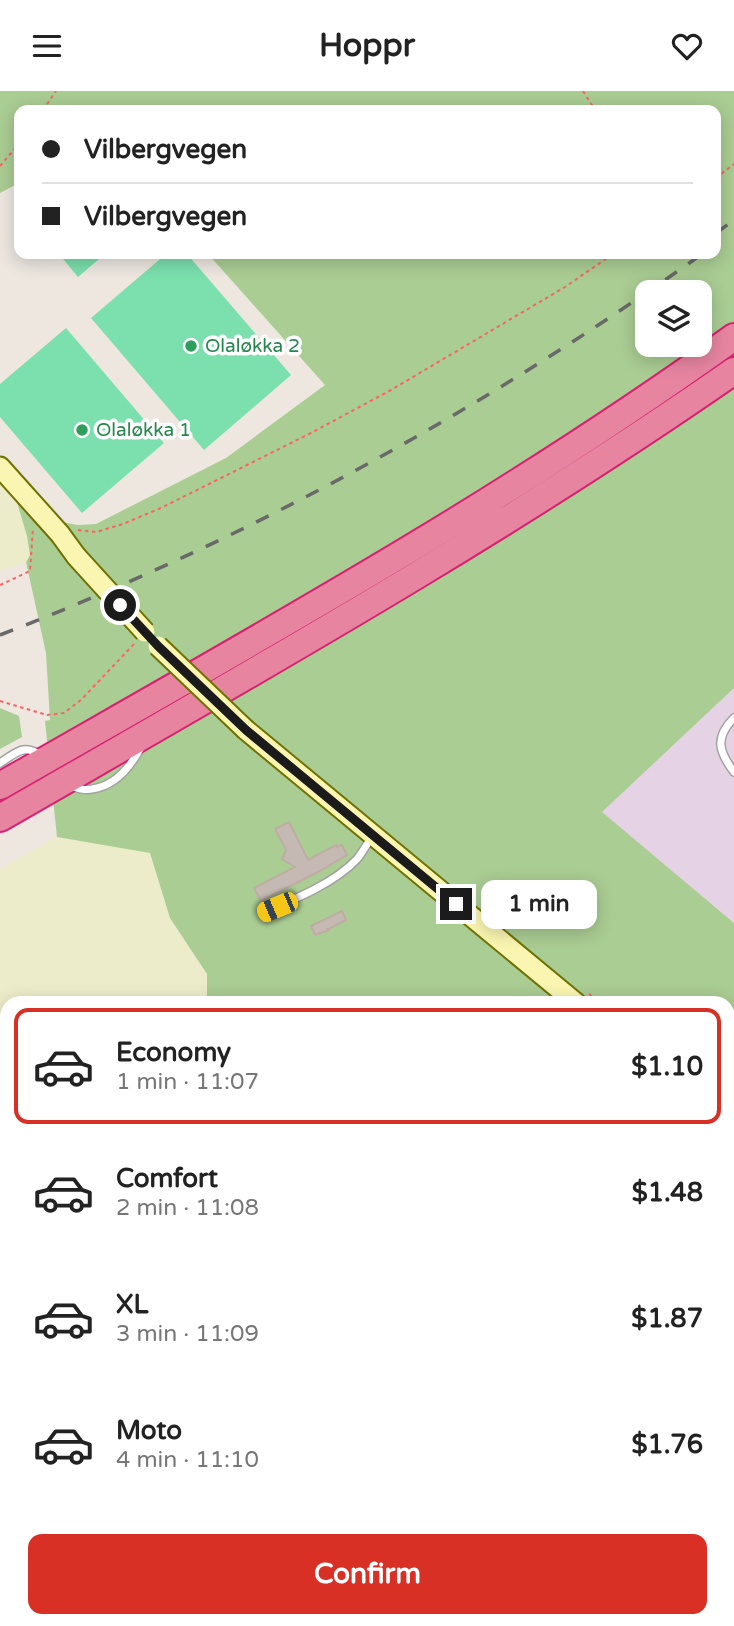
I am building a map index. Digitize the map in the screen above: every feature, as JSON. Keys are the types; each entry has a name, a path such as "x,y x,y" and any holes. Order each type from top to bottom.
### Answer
{"highway":[{"path":"0,786 327,597 459,517 605,425 734,337"},
{"path":"0,818 298,647 475,541 617,451 734,371"}],"main road":[{"path":"0,467 152,639 246,730 568,996"}],"lane":[{"path":"734,718 725,728 720,743 723,757 734,772"},
{"path":"0,763 23,749 31,749 49,758"},
{"path":"264,912 338,874 356,860 373,835"}],"path":[{"path":"0,166 14,151"},
{"path":"60,534 72,530 96,532 123,524 161,508 311,433 391,390 565,287 606,259"},
{"path":"0,585 30,571 33,525 43,517"},
{"path":"0,701 47,715 64,713 152,639"}],"shaded area":[{"path":"734,688 734,923 601,812"}],"green space":[{"path":"0,91 734,91 734,688 602,812 734,923 734,996 207,996 207,974 170,918 150,853 57,837 45,721 50,720 46,653 26,562 30,555 27,536 10,479 56,521 78,525 96,524 226,458 325,385 212,259 721,259 721,105 14,105 14,186 0,193"},
{"path":"63,259 99,259 78,277"},
{"name":"Olaløkka 2","path":"160,259 191,259 291,375 204,450 91,318"},
{"name":"Olaløkka 1","path":"66,328 164,443 82,513 0,417 0,384"},
{"path":"0,477 10,479 30,555 26,562 0,571"},
{"path":"0,708 19,716 22,737 0,749"},
{"path":"57,837 150,852 170,918 207,974 207,996 0,996 0,869"}],"building":[{"path":"289,822 308,860 336,845 342,845 347,855 261,901 254,888 295,867 282,859 286,850 275,829"},
{"path":"342,911 346,920 315,935 311,926"}],"railway":[{"path":"721,229 734,220"},
{"path":"0,635 184,557 363,467 535,365 695,259"}],"place":[{"name":"Olaløkka 2","path":"191,346"},
{"name":"Olaløkka 1","path":"82,430"}],"route":[{"path":"120,605 158,646 246,730 456,904"}]}
